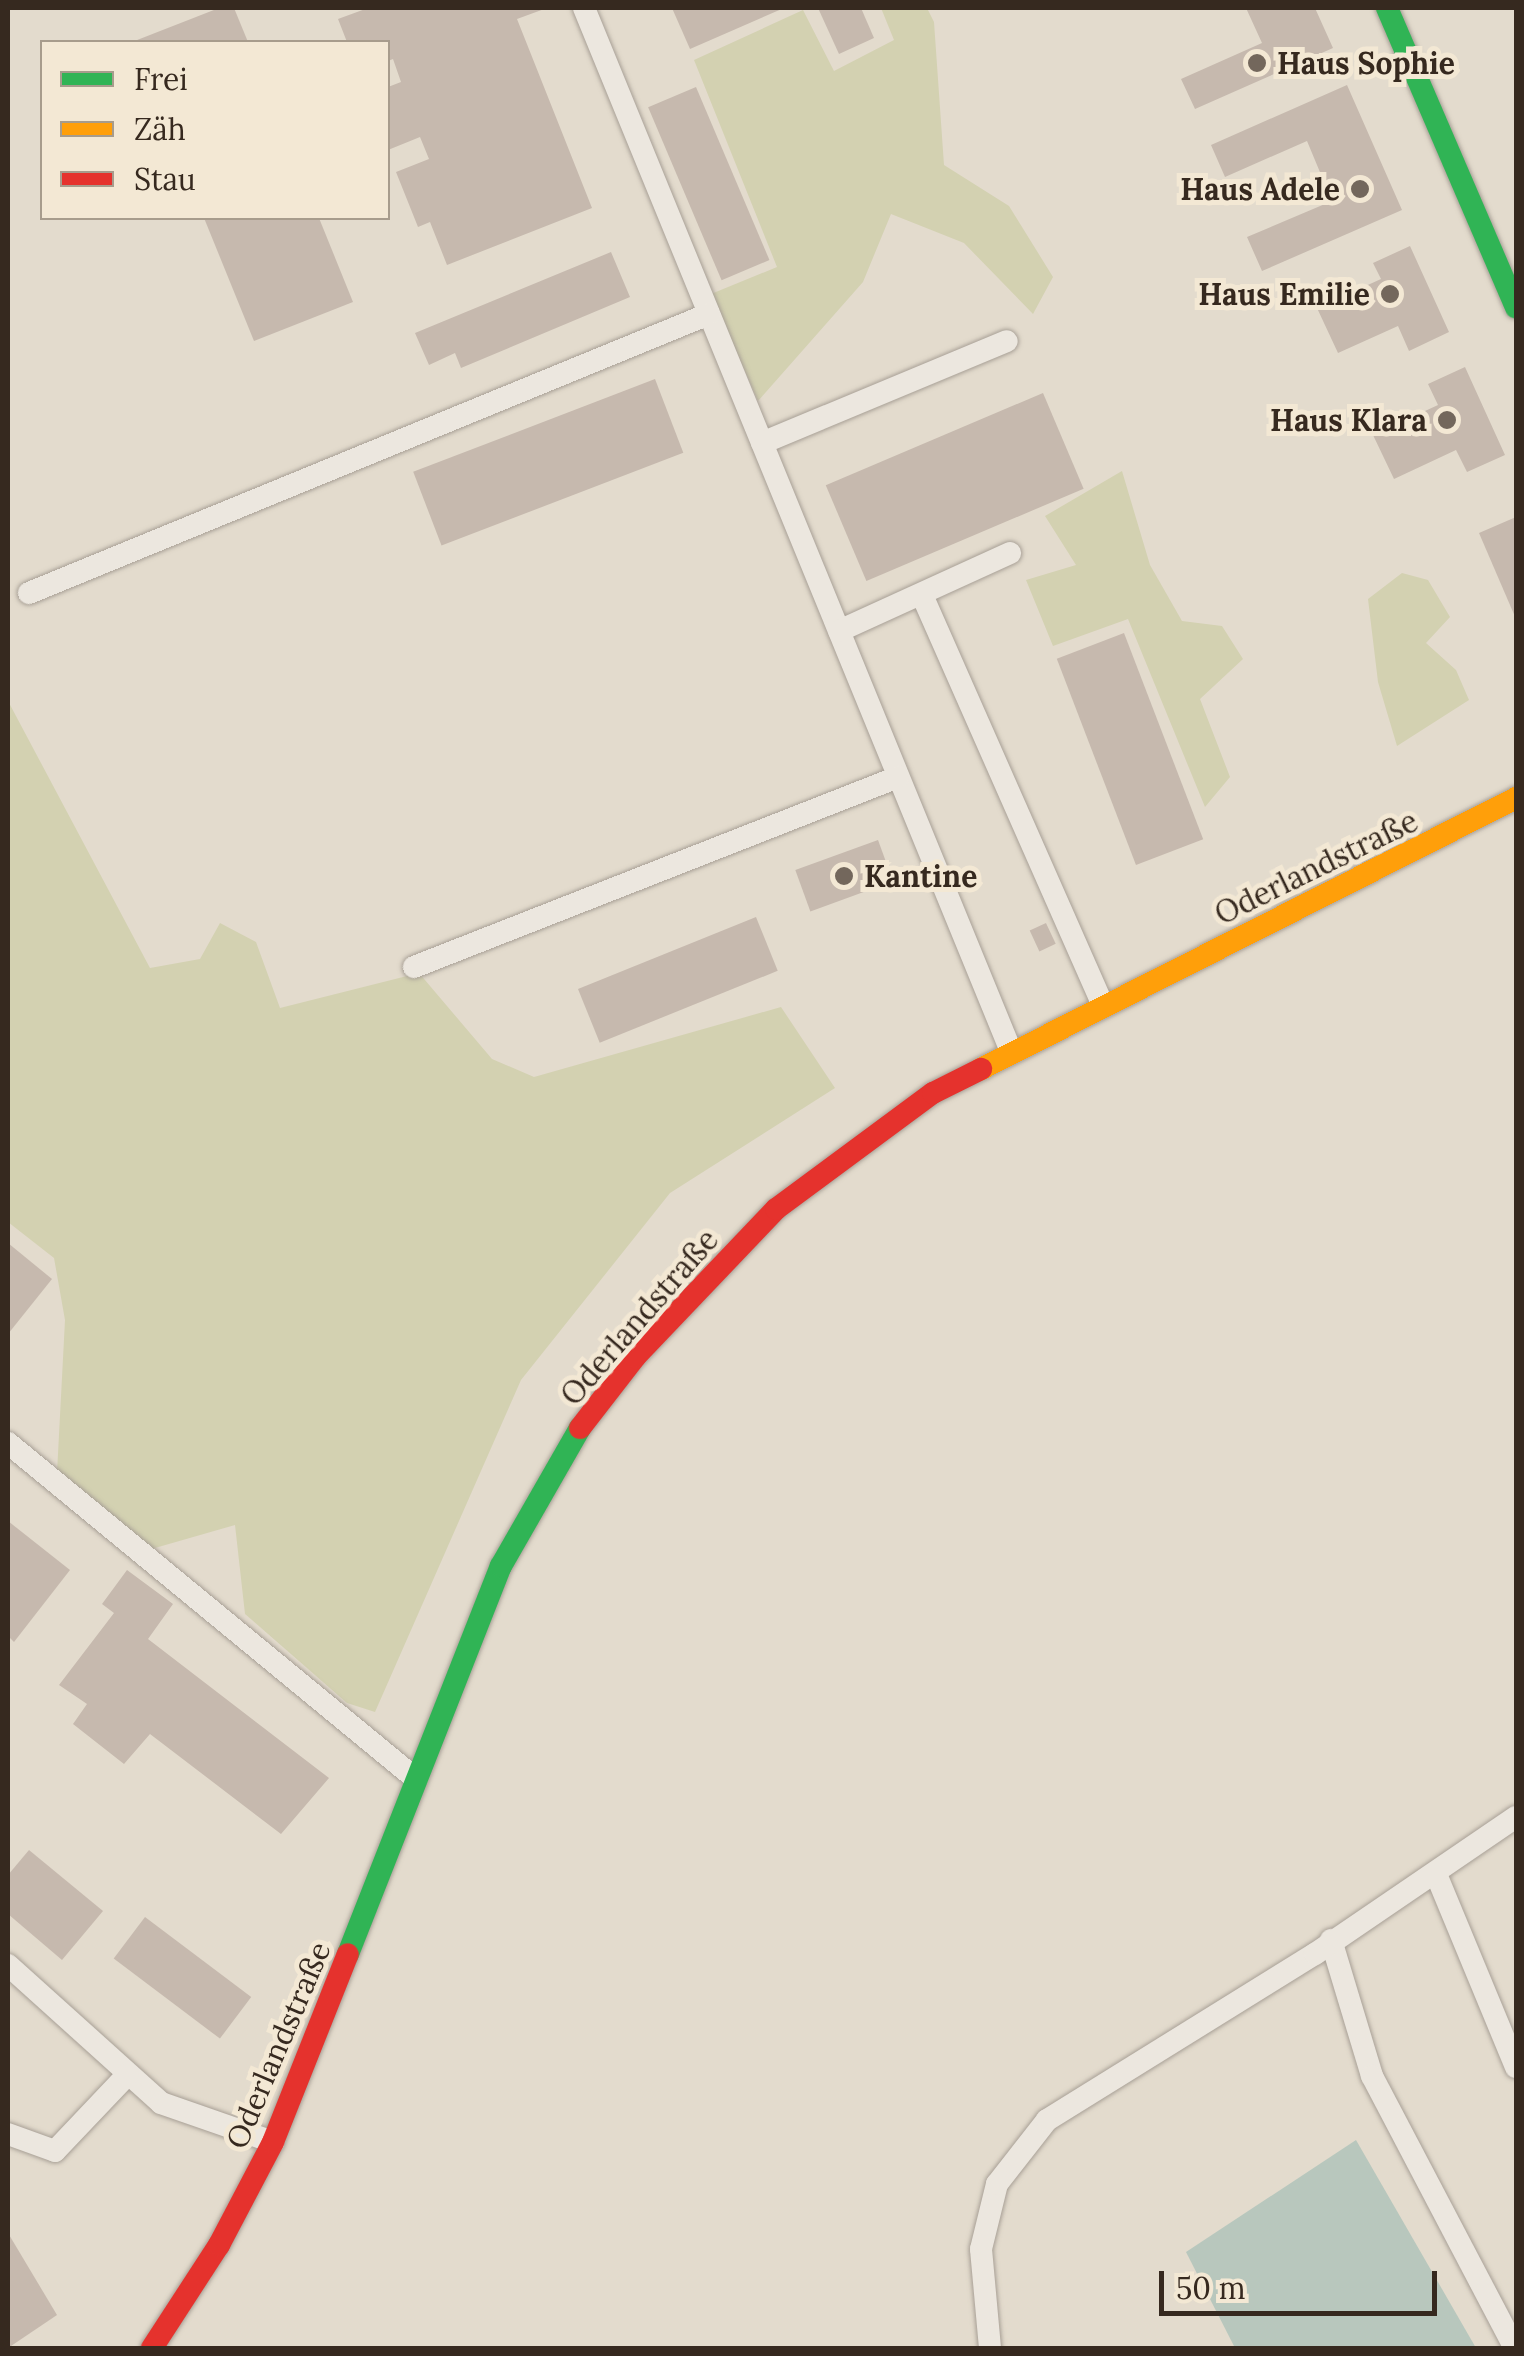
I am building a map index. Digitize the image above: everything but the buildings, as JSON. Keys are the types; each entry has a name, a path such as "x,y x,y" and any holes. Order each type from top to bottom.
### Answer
{"street":[{"path":"1387,8 1516,307"},
{"name":"Oderlandstraße","path":"152,2348 218,2245 273,2142 501,1566 588,1414 776,1209 933,1093 1102,1003 1426,849 1516,798"}],"lane":[{"path":"584,8 1011,1051"},
{"path":"29,593 709,314"},
{"path":"762,443 1007,341"},
{"path":"839,631 1010,553"},
{"path":"922,595 1102,1003"},
{"path":"414,967 898,776"},
{"path":"8,1442 418,1781"},
{"path":"990,2348 980,2249 997,2184 1048,2120 1436,1874 1516,1817"},
{"path":"1436,1874 1516,2068"},
{"path":"1331,1940 1372,2076 1515,2348"},
{"path":"8,1965 160,2103 273,2142"},
{"path":"8,2134 55,2151 128,2074"}],"shaded area":[{"path":"881,8 927,8 934,22 944,165 1009,206 1053,277 1033,314 964,243 891,214 863,282 758,401 711,294 777,267 694,60 803,10 834,71 894,40"},
{"path":"1122,471 1150,565 1182,621 1222,626 1243,659 1200,699 1230,777 1205,807 1128,619 1053,646 1026,580 1076,565 1045,516"},
{"path":"1402,573 1428,580 1450,617 1426,643 1456,670 1469,700 1397,746 1378,682 1368,599"},
{"path":"8,701 150,968 200,959 220,923 256,942 280,1008 419,973 492,1059 534,1077 781,1007 835,1088 670,1193 521,1380 375,1712 347,1703 245,1614 235,1525 141,1552 56,1492 65,1320 54,1258 8,1222"},
{"path":"1356,2140 1476,2348 1235,2348 1186,2252"}],"traffic: fast":[{"path":"1387,8 1516,307"},
{"path":"348,1954 501,1566 580,1428"}],"traffic: slow":[{"path":"981,1069 1516,798"}],"traffic: jam":[{"path":"580,1428 635,1357 776,1209 933,1093 981,1069"},
{"path":"152,2348 219,2245 273,2142 348,1954"}],"place":[{"name":"Haus Sophie","path":"1257,63"},
{"name":"Haus Adele","path":"1360,189"},
{"name":"Haus Emilie","path":"1390,294"},
{"name":"Haus Klara","path":"1447,420"},
{"name":"Kantine","path":"844,876"}]}
